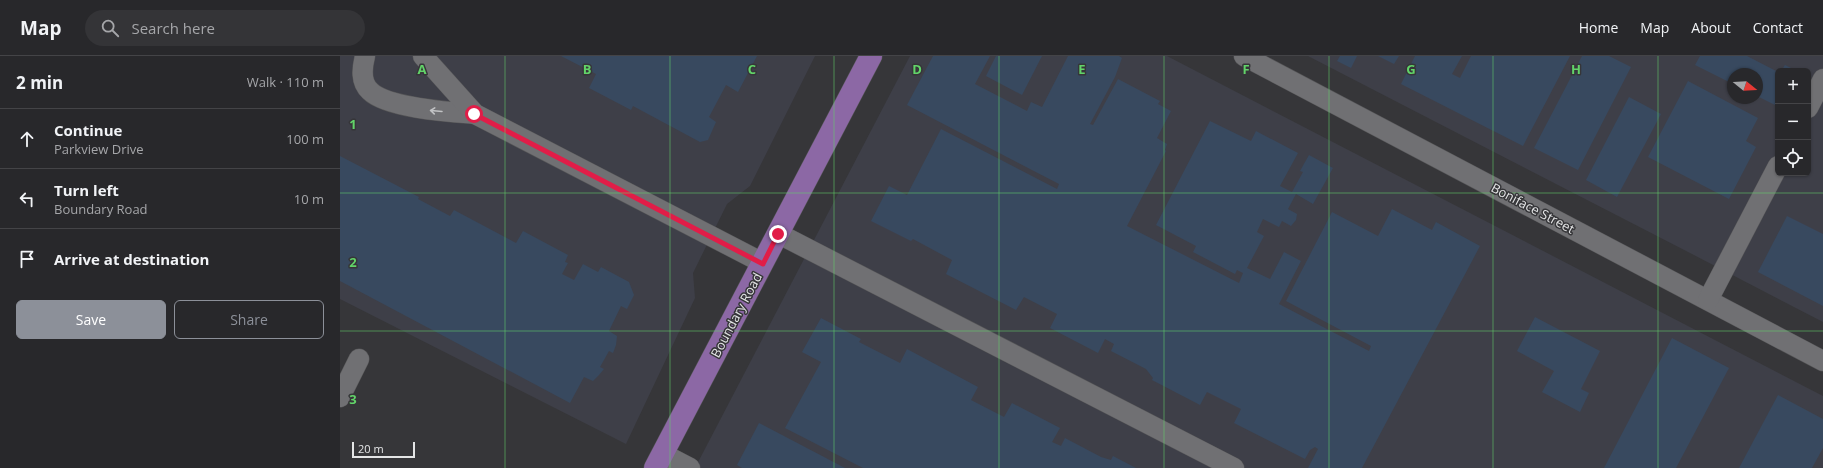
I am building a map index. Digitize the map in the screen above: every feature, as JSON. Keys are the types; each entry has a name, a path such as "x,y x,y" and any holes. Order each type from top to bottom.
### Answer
{"main road":[{"name":"Boundary Road","path":"659,461 871,56"}],"street":[{"path":"365,56 362,74 364,83 369,90 377,96 427,110 474,114"},
{"path":"423,56 474,114 763,264"},
{"name":"Boniface Street","path":"1244,56 1823,361"},
{"path":"1810,104 1823,79"},
{"path":"1708,300 1775,172"},
{"path":"778,234 1234,468"},
{"path":"340,397 359,359"},
{"path":"659,461 690,468"}],"shaded area":[{"path":"340,56 815,56 750,186 727,204 693,273 695,298 626,444 340,299"},
{"path":"910,56 1167,56 1823,396 1823,468 695,468"},
{"path":"1308,56 1823,56 1823,322 1692,254"}],"building":[{"path":"561,56 757,56 738,92 726,85 709,117 716,122 708,140 700,142 633,106 631,110 589,88 596,74"},
{"path":"933,56 990,56 975,84 1027,111 1031,102 1042,107 1068,56 1119,56 1122,58 1115,77 1090,124 1093,125 1118,79 1160,101 1158,104 1171,111 1157,138 1167,144 1166,151 1127,226 1239,283 1243,273 1237,270 1235,274 1193,252 1196,246 1156,225 1210,121 1251,141 1256,131 1298,153 1280,186 1292,192 1303,172 1300,171 1309,155 1333,168 1313,204 1296,194 1288,209 1297,214 1296,220 1291,226 1282,221 1279,227 1263,219 1257,232 1264,236 1247,268 1270,279 1284,252 1301,261 1279,304 1369,351 1371,346 1286,301 1332,212 1378,236 1392,209 1432,230 1436,222 1480,246 1362,468 1308,468 1318,449 1315,447 1310,450 1305,459 1234,423 1241,409 1207,392 1200,405 1152,380 1153,378 1146,369 1111,351 1114,344 1105,339 1098,353 1050,328 1057,314 1024,297 1016,310 946,274 952,260 913,239 911,241 871,221 889,186 907,195 941,129 1057,189 1059,184 907,105"},
{"path":"996,56 1042,56 1022,95 986,76"},
{"path":"1340,56 1357,56 1351,68 1337,61"},
{"path":"1378,56 1399,56 1394,64"},
{"path":"1415,56 1462,56 1452,74 1460,78 1471,56 1570,56 1523,146 1401,84"},
{"path":"1582,56 1609,56 1631,67 1578,170 1534,148"},
{"path":"1700,56 1747,56 1775,70 1775,105 1763,99 1763,68 1727,68 1727,81 1695,65"},
{"path":"1785,65 1791,68 1783,68"},
{"path":"1688,81 1727,102 1727,104 1732,104 1758,118 1746,141 1756,147 1729,199 1648,157"},
{"path":"1629,97 1661,114 1617,197 1586,180"},
{"path":"340,156 419,197 418,199 450,216 454,210 516,243 523,231 568,255 565,262 568,263 562,274 574,280 583,264 598,272 601,267 629,282 634,295 627,309 621,306 609,331 617,336 616,345 613,353 609,351 600,367 604,369 593,381 584,377 570,403 340,281"},
{"path":"1787,216 1823,234 1823,306 1758,272"},
{"path":"1535,317 1600,351 1581,389 1589,393 1580,412 1542,392 1554,371 1517,351"},
{"path":"821,318 861,339 859,342 900,363 907,349 978,387 971,400 1004,417 1012,403 1060,428 1052,442 1061,446 1065,438 1101,457 1111,460 1113,456 1136,468 863,468 785,428 821,362 802,352"},
{"path":"1672,338 1729,368 1676,468 1604,468"},
{"path":"1778,395 1823,419 1823,448 1812,468 1739,468"},
{"path":"759,423 845,468 742,468 737,465"}],"route":[{"path":"474,114 739,250 763,264 778,234"}]}
